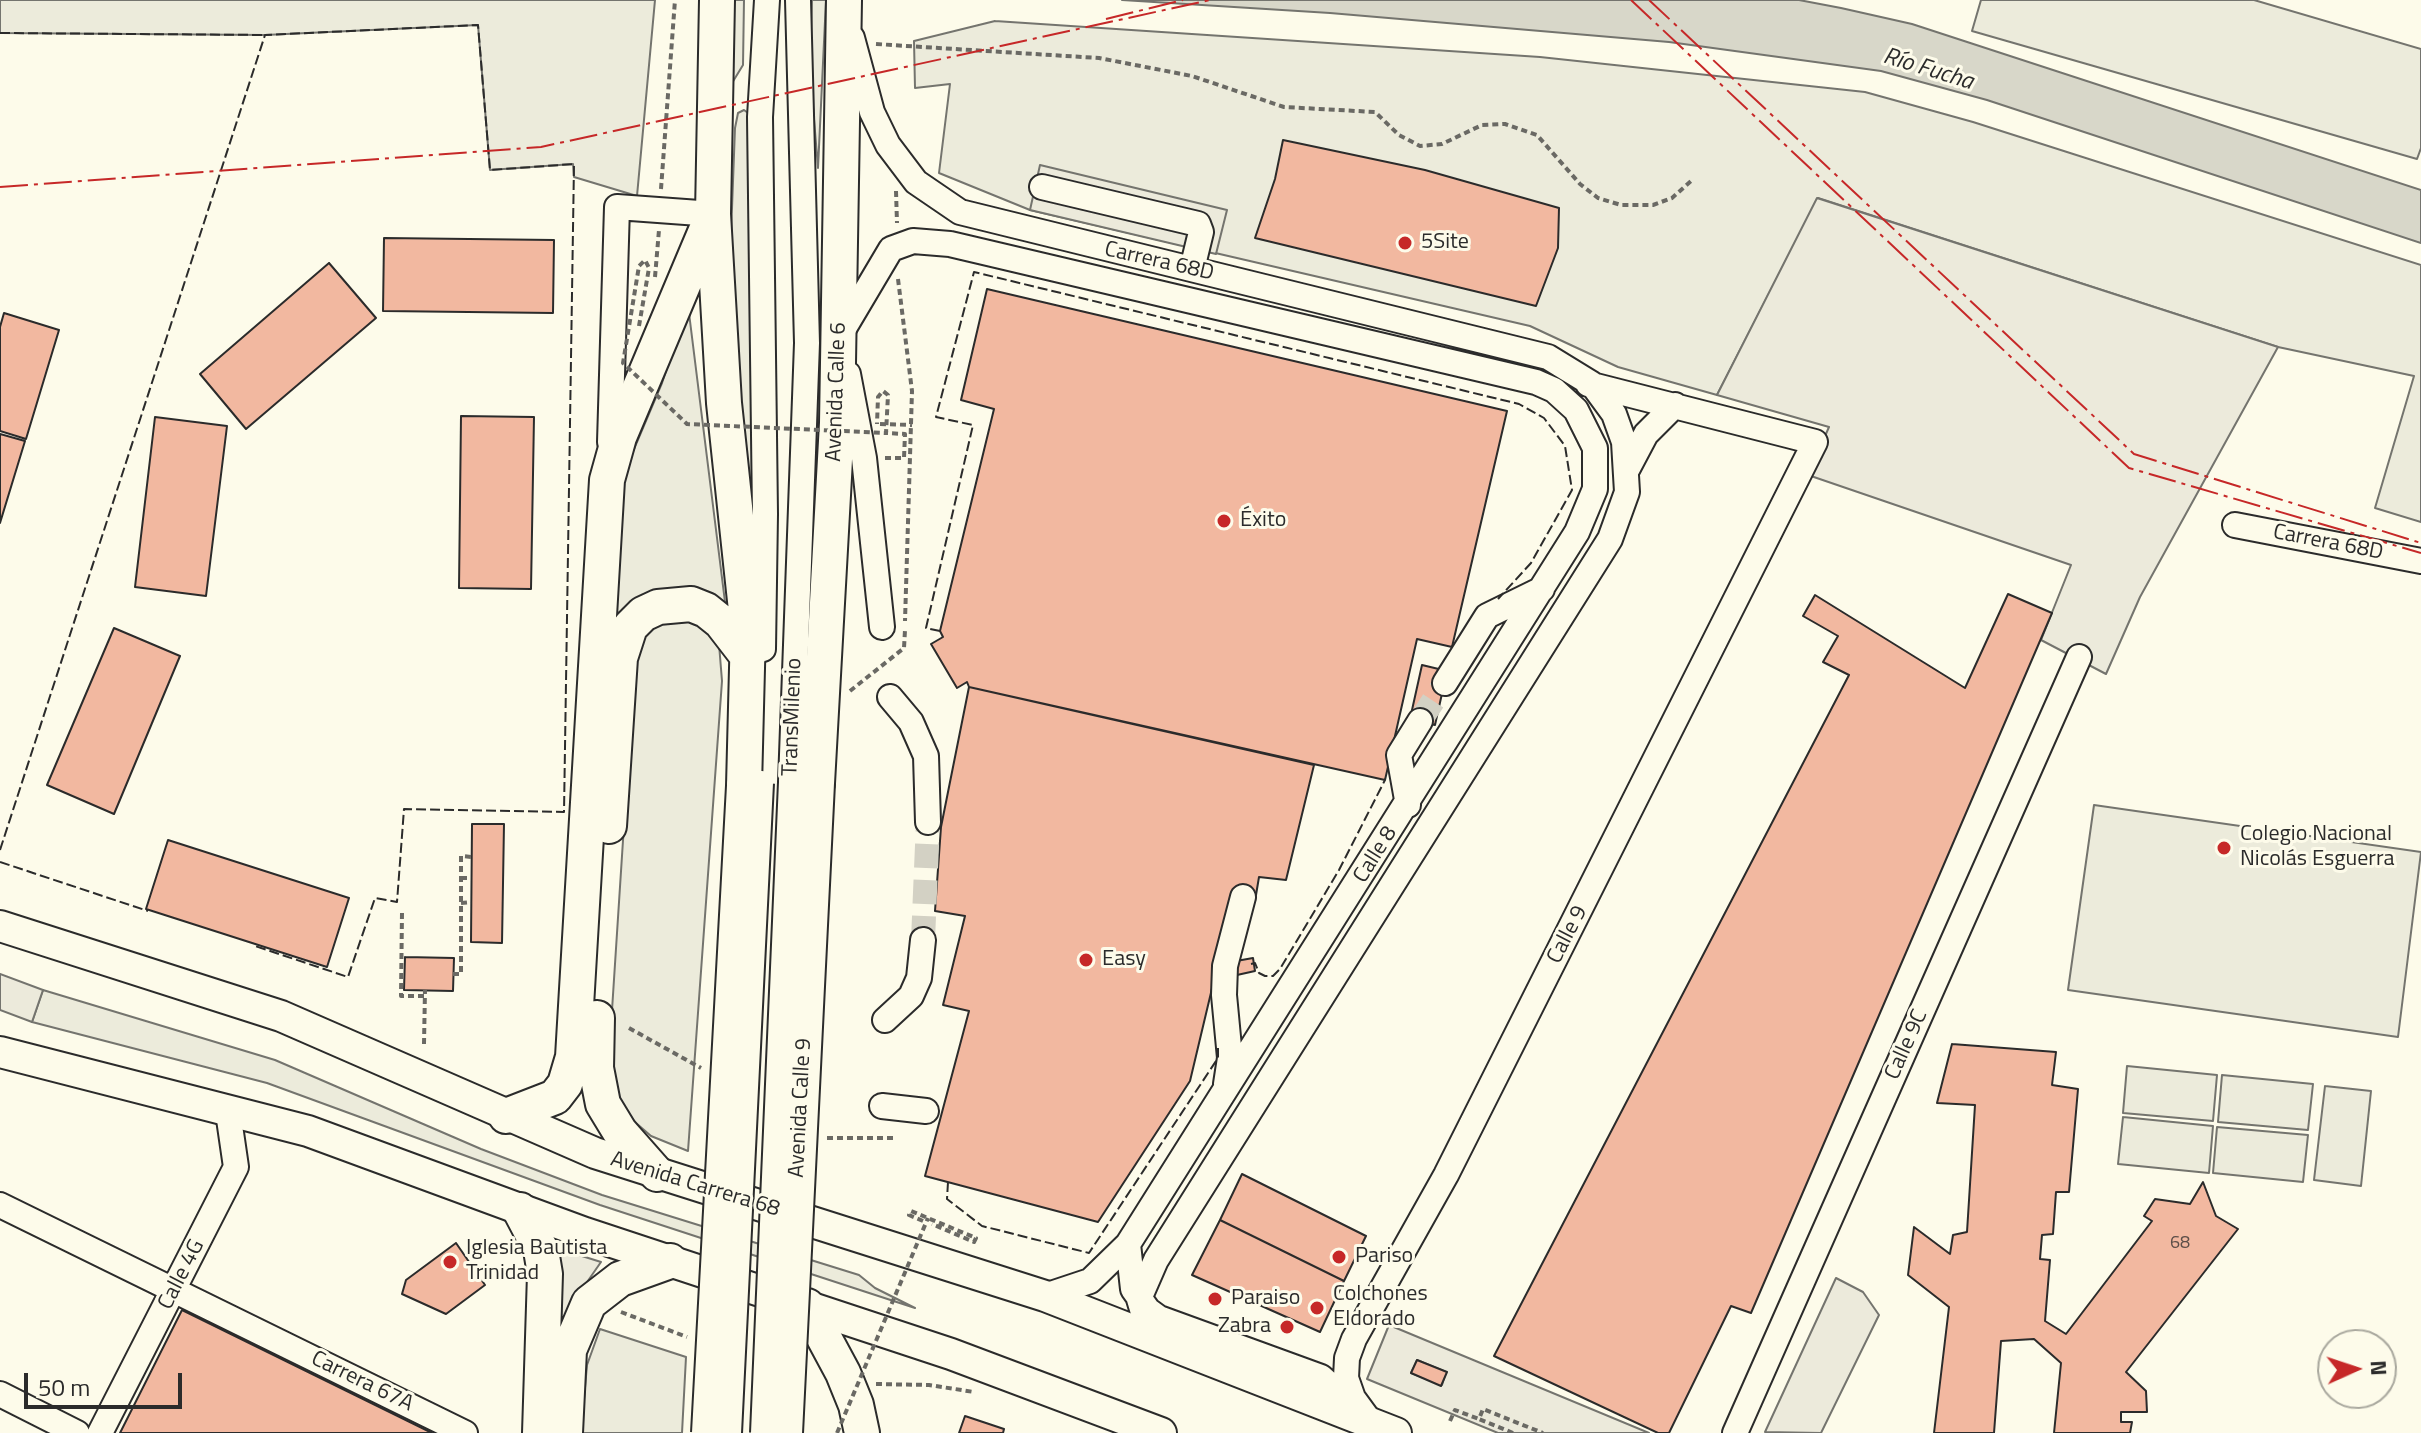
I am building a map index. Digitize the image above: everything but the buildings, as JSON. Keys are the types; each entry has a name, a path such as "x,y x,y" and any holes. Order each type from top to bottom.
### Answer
{"highway":[{"path":"709,1433 752,784 746,603 721,372 713,214 717,0"},
{"name":"Avenida Calle 6","path":"804,782 836,468 844,2"},
{"path":"506,1116 544,1105 555,1097 565,1084 573,1057 602,525 609,469 713,214"},
{"path":"657,1174 608,1115 597,1082 596,1048 620,658 630,627 643,614 676,604 706,610 721,622 748,657"},
{"name":"Avenida Calle 9","path":"785,1433 804,782"},
{"path":"520,1210 541,1250 545,1274 540,1433"},
{"path":"565,1433 569,1350 589,1303 620,1279 670,1261"},
{"path":"807,1306 843,1373 859,1419 883,1433"}],"main road":[{"name":"Avenida Carrera 68","path":"2,925 281,1016 572,1145 1045,1296 1384,1428"},
{"path":"0,1052 308,1131 520,1210 978,1364 1161,1433"}],"street":[{"name":"TransMilenio","path":"729,1433 752,784 765,514 760,117 767,0"},
{"name":"TransMilenio","path":"763,1433 804,782 807,343 798,0"},
{"name":"Carrera 68D","path":"844,2 872,112 896,158 916,182 937,199 977,219 1548,357 1592,384"},
{"path":"1042,187 1198,224 1201,232 1192,269"},
{"path":"609,469 617,207 713,214"},
{"name":"Carrera 68D","path":"897,245 913,241 950,244 1545,386 1592,384 1815,442"},
{"path":"882,627 864,458 839,337 881,262 897,245"},
{"name":"Calle 8","path":"1139,1299 1156,1260 1610,539 1622,514 1628,468 1624,442 1614,414 1592,384"},
{"name":"Calle 8","path":"1045,1296 1090,1281 1128,1244 1408,805 1590,507 1598,470 1595,448 1586,424 1545,386"},
{"path":"1628,468 1646,434 1675,405"},
{"name":"Calle 9","path":"1384,1428 1353,1398 1346,1378 1347,1358 1354,1339 1446,1175 1815,442"},
{"name":"Carrera 68D","path":"2235,525 2421,561"},
{"path":"1445,683 1487,616 1542,589"},
{"name":"Calle 9C","path":"1735,1433 2079,657"},
{"path":"890,697 911,722 923,747 928,775 928,822"},
{"path":"1408,805 1399,755 1420,721"},
{"path":"1224,1094 1230,1058 1224,995 1225,966 1243,897"},
{"path":"885,1020 911,996 919,978 923,940"},
{"path":"882,1106 926,1111"},
{"name":"Calle 4G","path":"100,1433 236,1167 228,1112"},
{"name":"Carrera 67A","path":"0,1205 465,1433"},
{"path":"1128,1244 1129,1274 1150,1336"},
{"path":"1139,1299 1159,1318 1321,1377 1330,1385 1329,1393 1325,1398 1313,1399"},
{"path":"0,1394 77,1433"}],"path":[{"path":"655,285 675,0"},
{"path":"875,44 1099,58 1192,76 1284,107 1375,112 1399,135 1420,146 1442,144 1482,125 1505,124 1537,135 1551,147 1580,184 1598,198 1621,205 1653,205 1672,198 1691,181"},
{"path":"878,669 904,648 912,391 897,245 896,158"},
{"path":"639,326 649,268 645,260 639,266 623,363 687,424 905,434 904,458"},
{"path":"886,433 888,395 883,391 878,397 877,424 895,424"},
{"path":"453,974 461,974 461,856 472,857"},
{"path":"461,878 471,878"},
{"path":"461,903 471,902"},
{"path":"402,913 401,996 425,993 424,1044"},
{"path":"837,1433 926,1220 976,1238 974,1242 932,1224"},
{"path":"1479,1419 1483,1409 1543,1433"},
{"path":"1450,1421 1455,1410 1513,1433"}],"shaded area":[{"path":"0,0 655,0 637,196 574,177 573,164 490,170 478,25 265,35 0,33"},
{"path":"733,0 744,0 743,65 729,88"},
{"path":"812,0 826,0 818,168 810,70"},
{"path":"1981,0 2254,0 2421,49 2421,148 2417,159 1972,31"},
{"path":"995,21 1540,57 1865,92 1973,122 2421,265 2421,522 2375,508 2414,376 2278,347 1818,198 1717,395 1618,367 1530,326 1030,210 939,173 950,84 915,88 914,41"},
{"path":"744,110 748,113 754,308 752,465 756,588 728,315 735,128 738,113"},
{"path":"1040,165 1227,210 1216,254 1030,210"},
{"path":"1817,198 2278,347 2140,597 2106,674 2041,640 2071,565 1808,475 1829,427 1717,395"},
{"path":"688,305 725,602 713,595 609,633 623,475 662,383"},
{"path":"695,618 719,644 722,681 688,1151 651,1136 636,1123 616,1102 608,1072 635,655 642,634 656,622"},
{"path":"2094,805 2421,852 2398,1037 2068,990"},
{"path":"0,974 43,990 32,1022 0,1010"},
{"path":"43,990 275,1060 481,1149 602,1195 859,1275 875,1288 915,1308 600,1205 267,1083 32,1022"},
{"path":"2127,1066 2217,1075 2213,1121 2123,1113"},
{"path":"2222,1075 2313,1084 2308,1130 2218,1122"},
{"path":"2325,1086 2371,1091 2361,1186 2314,1180"},
{"path":"2123,1117 2213,1126 2209,1173 2118,1164"},
{"path":"2217,1127 2308,1135 2303,1182 2213,1173"},
{"path":"550,1246 601,1262 569,1308 556,1359"},
{"path":"1836,1278 1863,1292 1879,1315 1821,1433 1765,1432"},
{"path":"1389,1325 1649,1433 1498,1433 1367,1379","holes":["1417,1360 1446,1372 1442,1385 1411,1373"]},
{"path":"600,1329 686,1357 682,1433 581,1433 587,1365"}],"water":[{"name":"Río Fucha","path":"1122,0 1799,0 1912,24 2421,190 2421,243 1987,100 1881,71 1669,42 1330,13"}],"tunnel":[{"path":"1420,721 1445,683"},
{"path":"923,940 928,822"}],"fence":[{"path":"0,850 265,35 478,25 490,170 574,164 564,812 404,809 397,902 375,898 348,977 255,946"},
{"path":"0,33 265,35"},
{"path":"940,631 926,628 973,425 936,417 974,272 1519,404 1544,418 1565,446 1572,490 1531,563 1498,599"},
{"path":"1251,964 1255,963 1259,973 1265,976 1273,976 1280,969 1339,870 1385,780"},
{"path":"0,862 148,911"},
{"path":"948,1182 947,1199 982,1226 1089,1253 1218,1058 1218,1048"}],"power":[{"path":"1106,19 1183,0"},
{"path":"0,187 541,147 1210,0"},
{"path":"1631,0 2129,468 2421,553"},
{"path":"1649,0 2134,454 2421,543"}],"place":[{"name":"5Site","path":"1405,243"},
{"name":"Éxito","path":"1224,521"},
{"name":"Colegio Nacional Nicolás Esguerra","path":"2224,848"},
{"name":"Easy","path":"1086,960"},
{"name":"Pariso","path":"1339,1257"},
{"name":"Iglesia Bautista Trinidad","path":"450,1262"},
{"name":"Paraiso","path":"1215,1299"},
{"name":"Colchones Eldorado","path":"1317,1308"},
{"name":"Zabra","path":"1287,1327"}]}
